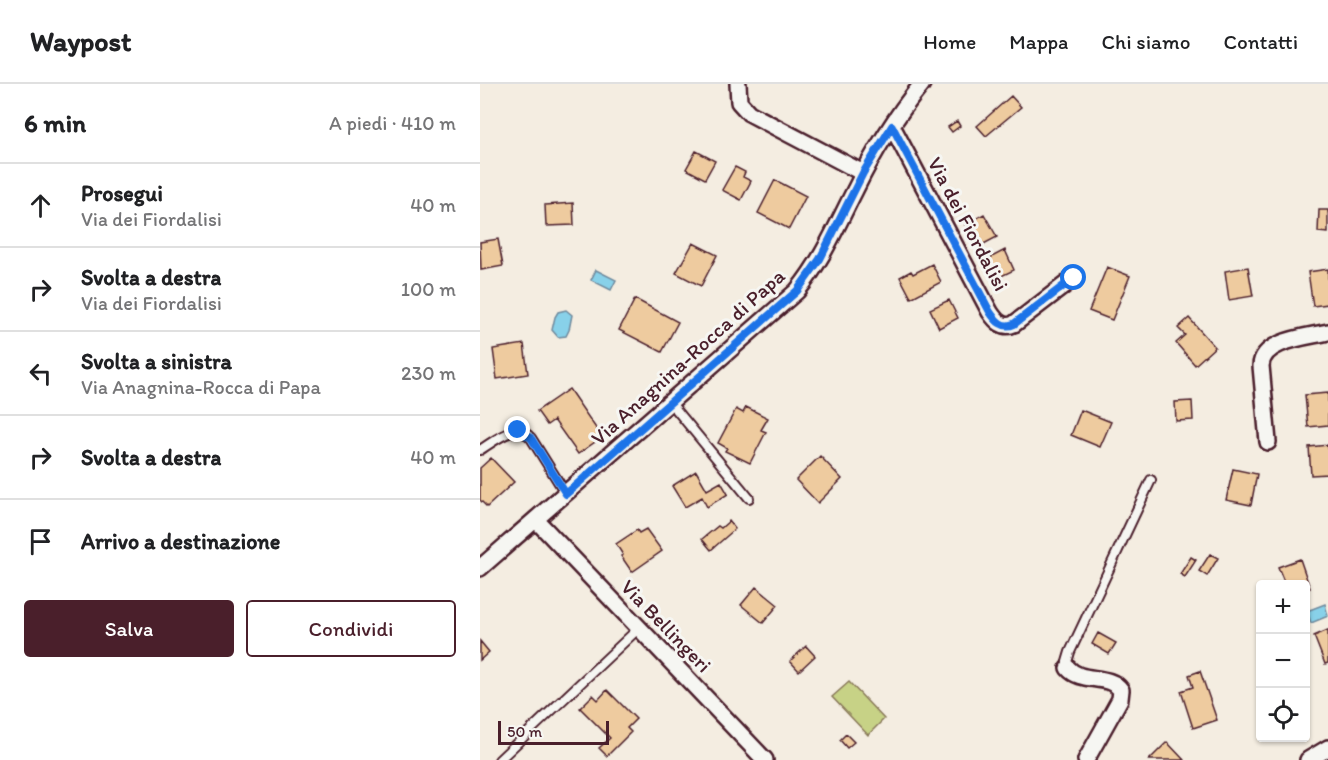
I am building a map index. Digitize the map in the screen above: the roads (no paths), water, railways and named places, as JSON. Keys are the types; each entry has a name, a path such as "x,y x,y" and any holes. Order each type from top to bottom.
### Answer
{"street":[{"path":"738,84 739,102 749,113 863,173"},
{"name":"Via Anagnina-Rocca di Papa","path":"480,568 797,291 820,259 863,173 922,84"},
{"name":"Via dei Fiordalisi","path":"892,126 990,312 998,322 1006,326 1014,324 1074,278"},
{"path":"1268,442 1261,366 1263,356 1277,345 1328,332"},
{"name":"Via Bellingeri","path":"536,520 765,760"},
{"path":"1068,668 1076,674 1114,683 1121,690 1120,699 1086,760"},
{"path":"1308,760 1328,748"}],"lane":[{"path":"670,402 749,498"},
{"path":"480,450 509,433 518,430 524,432 531,438 566,494"},
{"path":"1068,668 1070,652 1151,480"},
{"path":"499,760 639,628"}],"water":[{"path":"596,270 616,280 611,290 591,280"},
{"path":"566,310 572,315 569,330 566,336 558,337 552,330 555,317 558,312"},
{"path":"1325,604 1328,616 1311,623 1310,610"}]}
